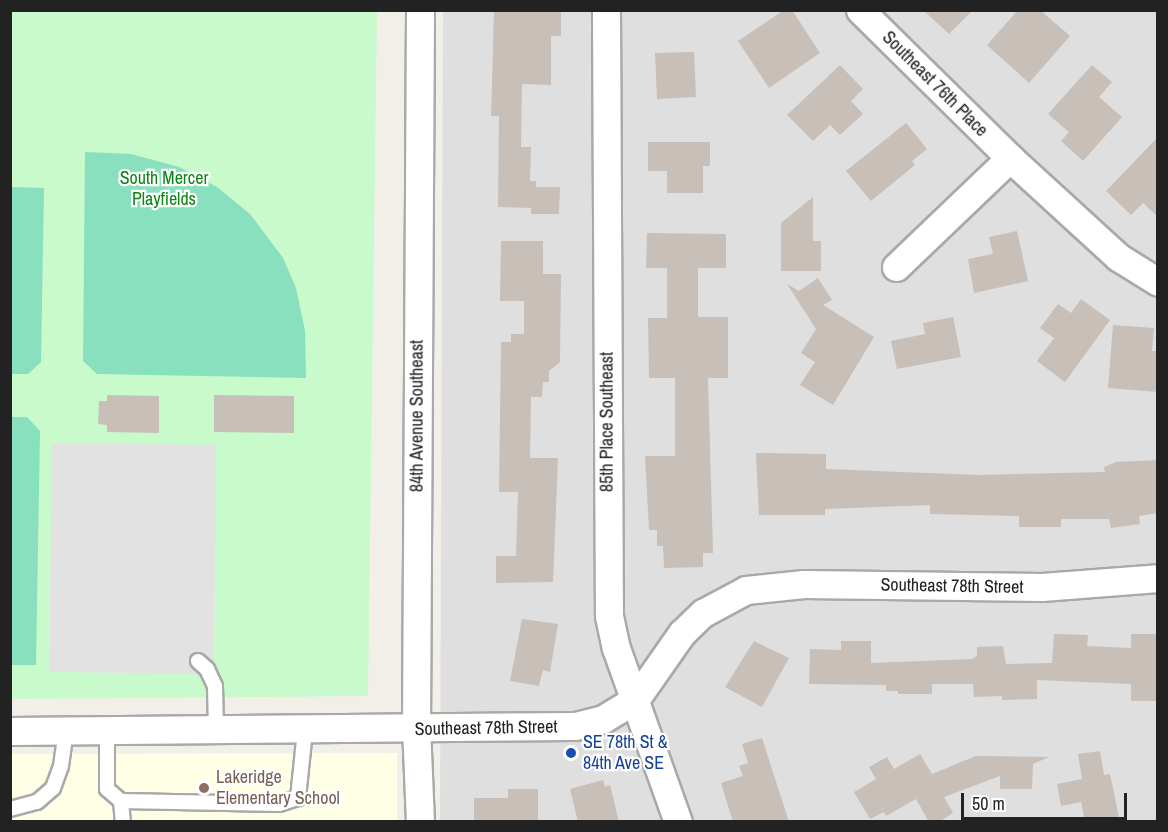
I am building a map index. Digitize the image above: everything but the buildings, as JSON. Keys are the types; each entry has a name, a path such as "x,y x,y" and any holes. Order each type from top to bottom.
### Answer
{"street":[{"name":"84th Avenue Southeast","path":"420,10 416,728 420,822"},
{"name":"85th Place Southeast","path":"606,10 608,585 616,648 678,822"},
{"name":"Southeast 76th Place","path":"860,10 1010,158 1118,257 1158,282"},
{"path":"896,267 1010,158"},
{"name":"Southeast 78th Street","path":"10,731 575,726 603,719 635,700 682,633 702,613 746,590 804,584 1052,586 1158,578"}],"lane":[{"path":"198,662 207,669 215,686 216,730"},
{"path":"107,731 107,789 121,801 290,804 298,798 305,730"},
{"path":"10,809 37,802 53,788 61,766 66,731"},
{"path":"121,801 123,822"}],"shaded area":[{"path":"443,11 1157,11 1157,821 440,822"},
{"path":"52,443 216,445 214,674 49,672"},
{"name":"Lakeridge Elementary School","path":"397,753 397,821 11,821 10,754"}],"green space":[{"name":"South Mercer Playfields","path":"10,11 377,11 368,696 11,699"},
{"name":"South Mercer Playfields","path":"85,152 131,154 179,167 217,187 250,214 283,258 296,288 305,331 306,378 97,374 83,361"},
{"path":"11,187 44,188 41,362 28,374 11,374"},
{"path":"10,417 27,417 40,431 36,665 11,665"}],"place":[{"name":"SE 78th St & 84th Ave SE","path":"571,753"},
{"name":"Lakeridge Elementary School","path":"204,788"}]}
